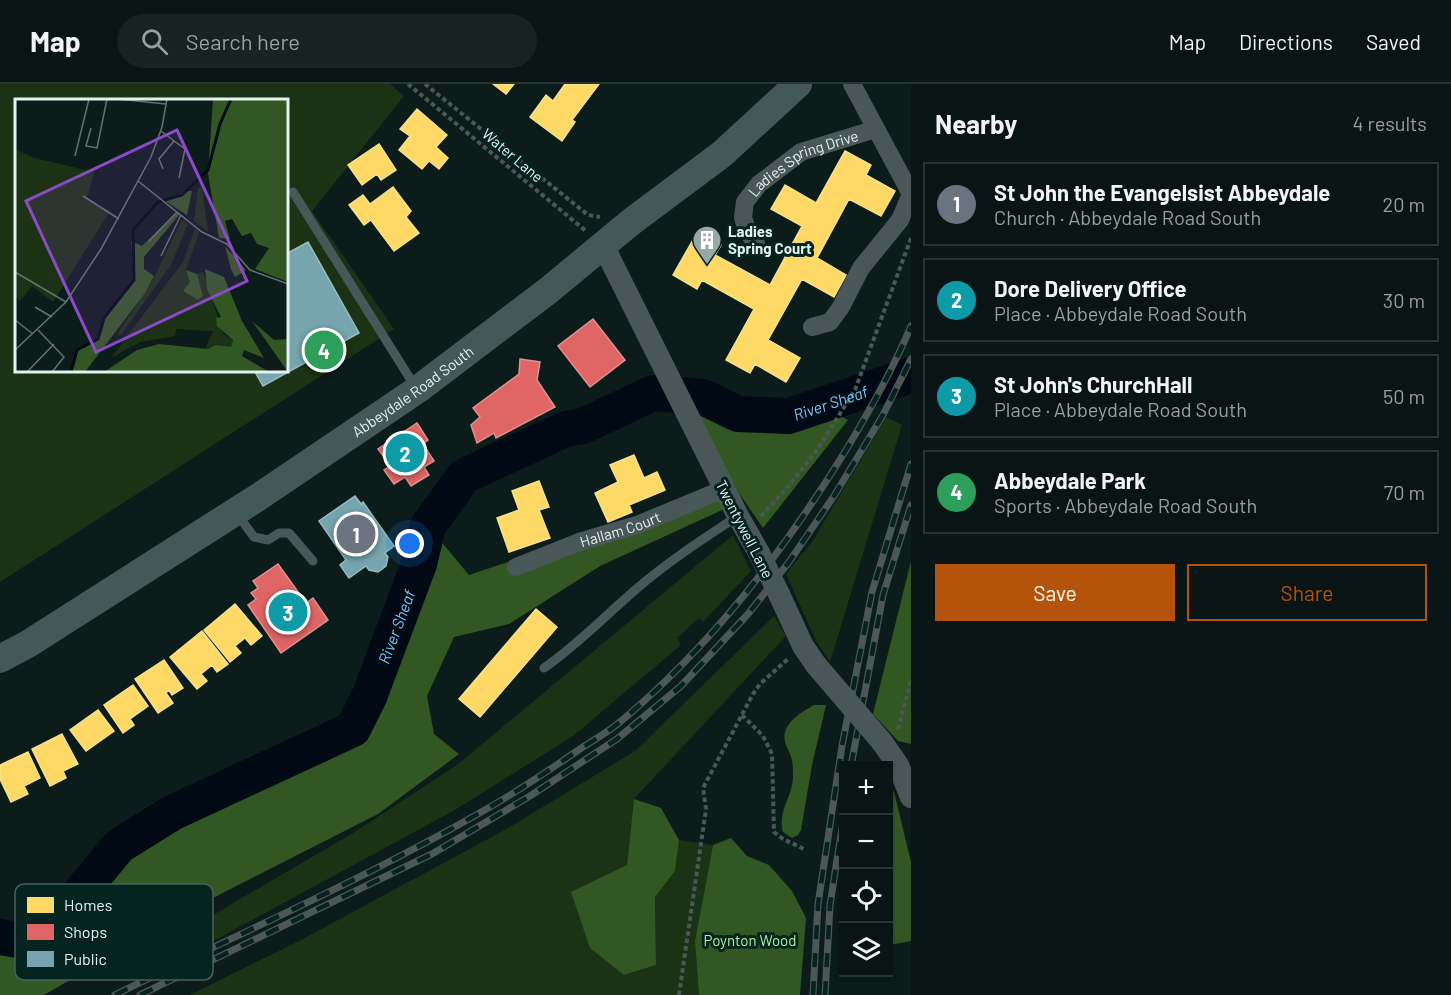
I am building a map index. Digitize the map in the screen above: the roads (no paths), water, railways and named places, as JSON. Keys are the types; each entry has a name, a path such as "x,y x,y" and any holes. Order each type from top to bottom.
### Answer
{"main road":[{"name":"Abbeydale Road South","path":"0,659 28,644 235,512 417,390 549,290 631,222 722,154 798,84"}],"street":[{"path":"813,327 830,322 841,307 861,268 900,220 911,194 852,84"},
{"name":"Ladies Spring Drive","path":"756,243 747,231 743,217 745,202 759,184 801,152 876,129"},
{"name":"Twentywell Lane","path":"603,244 724,489 759,553 803,646 816,665 885,745 901,772 911,797"},
{"name":"Hallam Court","path":"516,567 579,542 637,525 724,489"}],"lane":[{"path":"293,192 417,390"},
{"path":"235,512 254,537 268,540 279,533 289,533 314,561"},
{"path":"544,668 560,657 636,589 695,544 742,522"}],"waterway":[{"name":"River Sheaf","path":"88,884 119,846 172,813 353,729 369,697 419,564 428,526 464,476 566,429 583,426 653,393 703,397 738,414 789,416 911,375"},
{"name":"River Sheaf","path":"0,937 15,940"}],"railway":[{"path":"213,948 351,881 490,807 606,733 654,692 716,629 772,560 846,450 881,389 911,326"},
{"path":"213,960 432,854 530,796 617,739 681,686 748,614 789,562 834,496 883,415 911,359"},
{"path":"813,995 818,904 842,746 872,592 911,464"},
{"path":"852,761 883,595 911,505"},
{"path":"825,995 830,905 839,847"},
{"path":"115,995 146,980"},
{"path":"140,995 171,980"}],"place":[{"name":"Ladies Spring Court","path":"707,266"},
{"name":"Abbeydale Park","path":"324,350"},
{"name":"Dore Delivery Office","path":"405,453"},
{"name":"St John the Evangelsist Abbeydale","path":"356,534"},
{"name":"St John's ChurchHall","path":"288,612"}],"park label":[{"name":"Poynton Wood","path":"750,940"}]}
